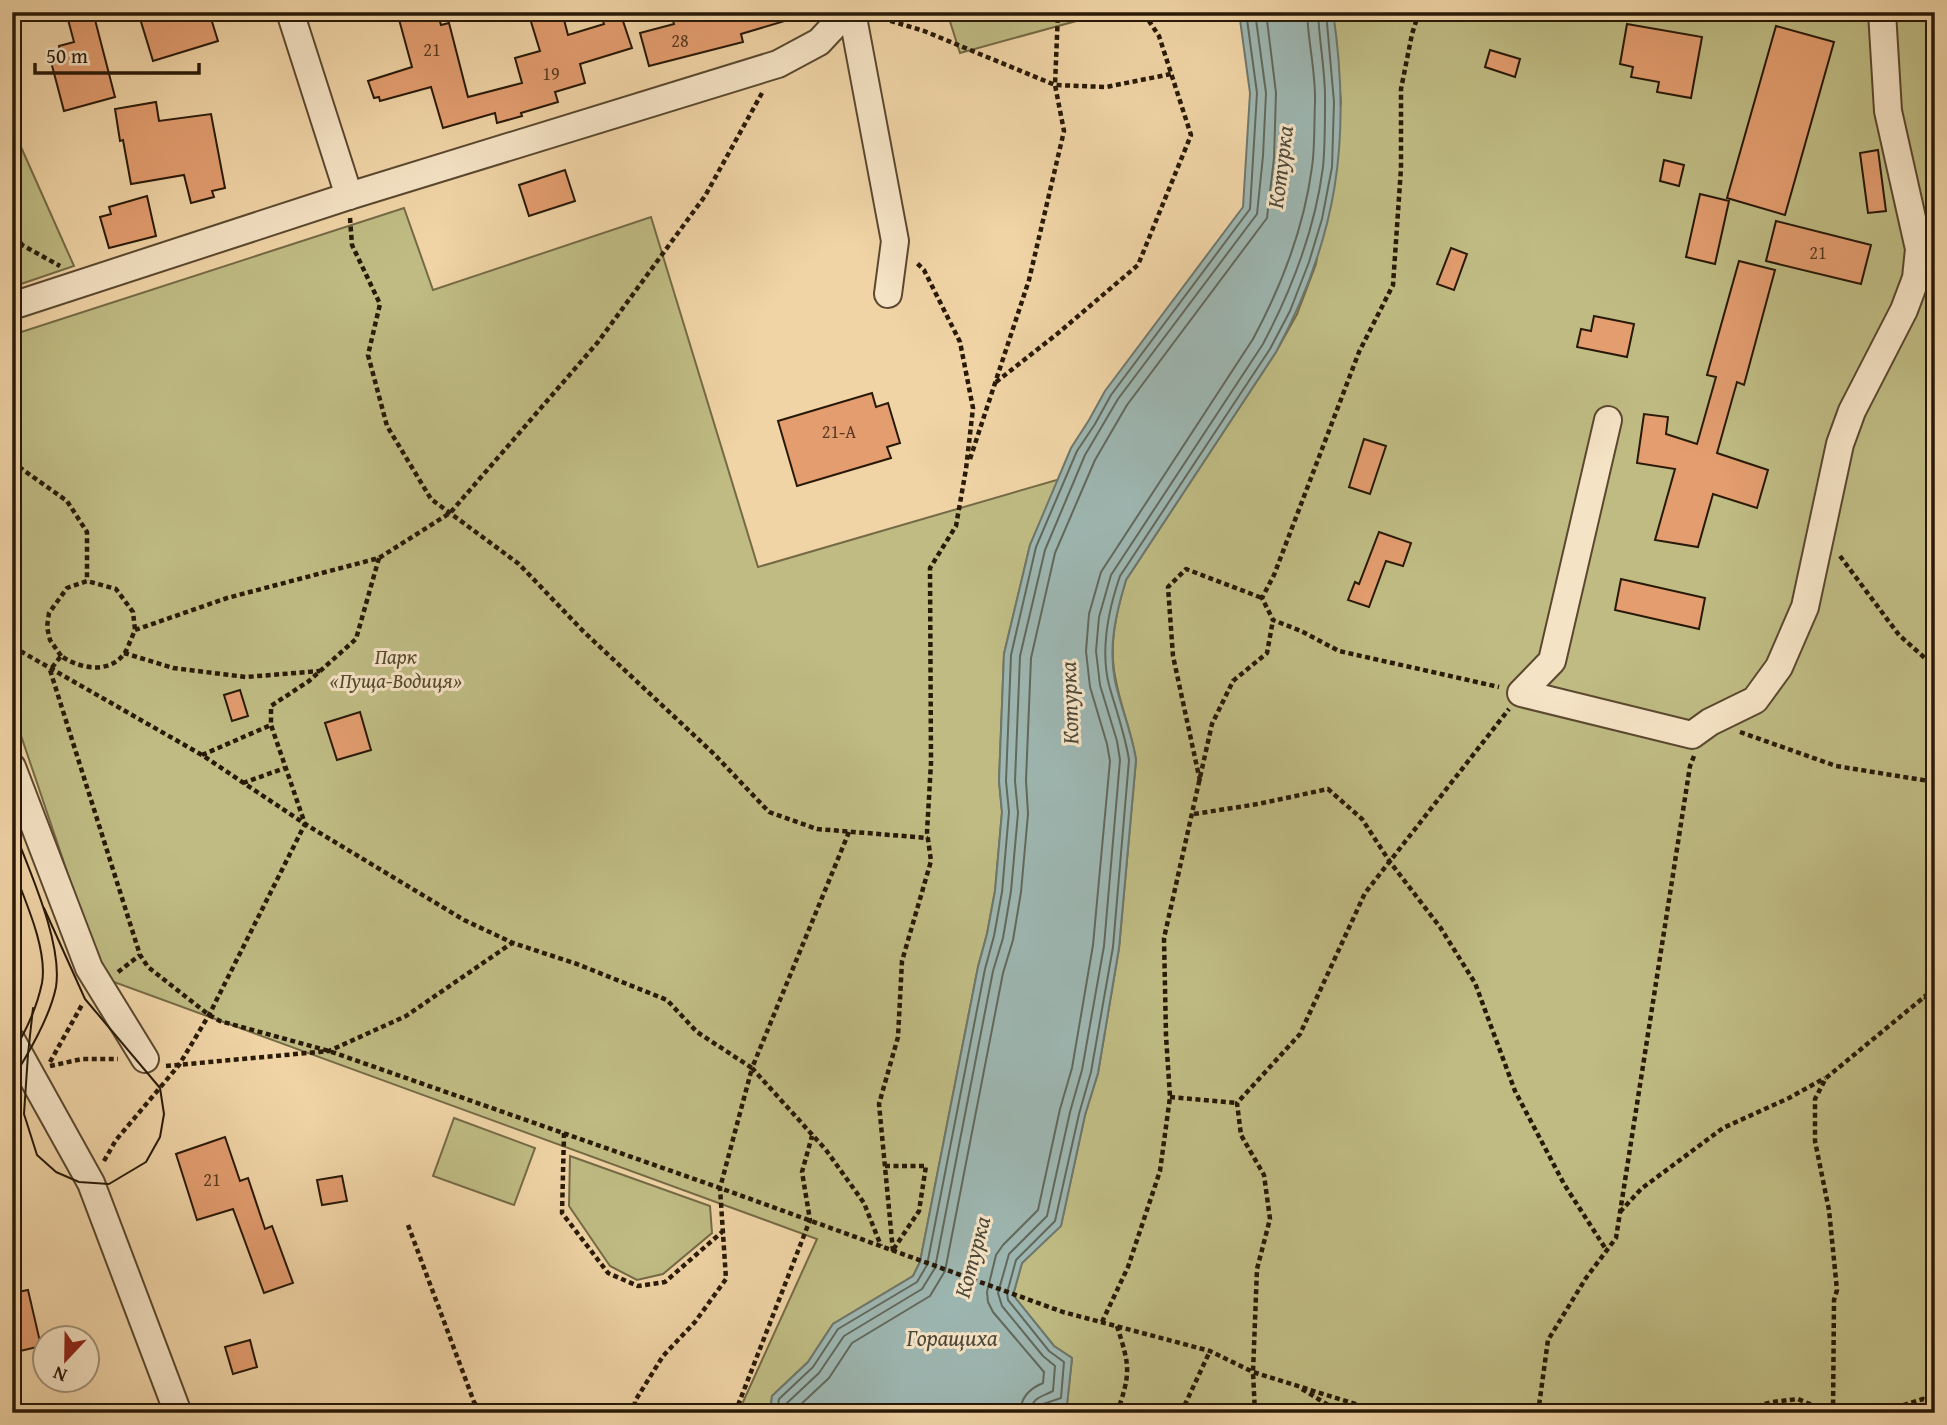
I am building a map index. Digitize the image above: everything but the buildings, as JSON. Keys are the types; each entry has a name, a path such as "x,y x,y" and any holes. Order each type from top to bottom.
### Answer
{"street":[{"path":"290,12 349,196"},
{"path":"12,306 349,196 778,64 819,42 849,12"},
{"path":"849,12 895,241 888,294"},
{"path":"1521,692 1692,735 1710,722 1755,700 1779,667 1805,607 1840,444 1852,411 1905,310 1916,278 1919,250 1888,111 1882,12"},
{"path":"1521,692 1552,661 1608,419"},
{"path":"12,767 89,968 145,1059"},
{"path":"12,1041 42,1074 91,1183 178,1413"}],"path":[{"path":"863,12 924,31 1055,85 1106,87 1171,74"},
{"path":"966,470 1029,280 1064,131 1055,85 1058,12"},
{"path":"995,382 1057,334 1138,265 1191,135 1159,36 1143,12"},
{"path":"1262,598 1274,575 1359,352 1393,285 1401,168 1401,89 1419,12"},
{"path":"135,630 227,598 379,558 450,513 598,342 656,263 705,195 778,64"},
{"path":"349,196 352,245 380,304 368,355 387,426 431,499 519,564 583,631 714,754 769,813 817,829 928,838"},
{"path":"12,228 22,245 70,272"},
{"path":"893,1251 879,1104 898,1037 902,961 931,861 928,838 932,686 930,568 956,526 973,408 960,341 923,270 895,241"},
{"path":"12,249 22,245"},
{"path":"12,462 67,501 87,532 87,581"},
{"path":"1821,530 1899,635 1935,667"},
{"path":"91,1183 116,1140 179,1065 209,1015 304,824 271,725 271,706 320,671 356,639 379,558"},
{"path":"1102,1322 1128,1267 1160,1171 1170,1097 1164,938 1194,814 1212,724 1233,681 1267,653 1273,620 1262,598 1186,569 1168,587 1173,656 1200,783"},
{"path":"87,581 116,589 133,612 135,630 124,653 108,665 89,669 74,665 61,656 50,640 47,626 49,613 67,588 87,581"},
{"path":"1255,1413 1253,1372 1256,1269 1270,1219 1265,1175 1241,1135 1237,1103 1300,1034 1365,893 1486,742 1521,692 1339,651 1273,620"},
{"path":"12,650 22,652 202,755 304,824 464,920 513,943 577,964 667,1000 697,1032 752,1068 813,1135 864,1203 882,1247"},
{"path":"124,653 173,668 246,677 320,671"},
{"path":"50,670 61,656"},
{"path":"50,670 140,955 148,967 209,1015 220,1021 329,1051 1063,1312 1210,1351 1253,1372 1384,1413"},
{"path":"1538,1413 1548,1340 1586,1278 1616,1238 1690,766 1710,722"},
{"path":"202,755 271,725"},
{"path":"1759,739 1836,766 1935,782"},
{"path":"242,784 285,768"},
{"path":"1194,814 1328,789 1362,819 1390,862 1440,927 1475,983 1515,1091 1564,1184 1606,1251"},
{"path":"634,1413 635,1401 663,1356 695,1322 726,1279 720,1188 752,1068 849,831"},
{"path":"42,1074 82,1059 145,1059 157,1067 329,1051 406,1016 513,943"},
{"path":"12,1112 42,1074 85,999 140,955"},
{"path":"1619,1213 1640,1189 1723,1128 1826,1078 1935,988"},
{"path":"1924,997 1935,1001"},
{"path":"1732,1413 1772,1402 1798,1399 1832,1413 1834,1300 1838,1290 1829,1210 1815,1140 1815,1099 1826,1078"},
{"path":"1170,1097 1237,1103"},
{"path":"564,1133 562,1213 608,1272 638,1286 665,1282 723,1231"},
{"path":"735,1413 810,1220 802,1172 813,1135"},
{"path":"885,1166 926,1166 919,1211 893,1251"},
{"path":"408,1225 474,1402 482,1413"},
{"path":"1117,1326 1128,1361 1127,1383 1117,1413"},
{"path":"1181,1413 1210,1351"},
{"path":"1296,1385 1340,1413"},
{"path":"1880,1413 1923,1399 1935,1402"}],"green space":[{"path":"947,12 1109,12 960,53"},
{"path":"1333,12 1935,12 1935,1413 1033,1413 1067,1404 1072,1358 1054,1346 1013,1295 1022,1263 1061,1225 1085,1115 1098,1073 1119,948 1136,760 1114,668 1116,617 1126,580 1276,352 1297,314 1316,264 1341,102"},
{"path":"21,147 74,266 12,287 12,149"},
{"name":"Парк «Пуща-Водиця»","path":"404,208 433,290 651,217 758,567 1060,479 1030,545 1004,654 999,781 1002,812 995,891 920,1262 913,1276 833,1324 808,1362 772,1396 770,1413 738,1413 817,1239 103,978 12,709 12,335"},
{"path":"454,1118 535,1148 514,1205 433,1176"},
{"path":"570,1156 710,1206 712,1233 663,1274 637,1280 610,1266 569,1206"}],"water":[{"name":"Горащиха","path":"1239,12 1333,12 1341,103 1334,187 1326,228 1313,269 1276,352 1126,580 1116,617 1113,668 1136,760 1119,948 1098,1073 1085,1115 1061,1226 1022,1263 1013,1295 1054,1346 1072,1358 1067,1405 1033,1413 770,1413 772,1396 808,1362 833,1324 913,1276 920,1262 995,891 1002,812 999,781 1004,654 1030,545 1071,448 1105,391 1243,207 1250,93"}],"tram line":[{"path":"12,825 43,905 57,969 56,987 49,1011 12,1080"},
{"path":"12,866 34,924 43,970 34,1010 12,1054"},
{"path":"33,1008 24,1114 37,1155 56,1172 79,1182 109,1184 146,1162 160,1137 164,1114 160,1088 85,999 44,908"}],"water label":[{"name":"Котурка","path":"1280,167"},
{"name":"Котурка","path":"1069,703"},
{"name":"Котурка","path":"972,1257"}]}
